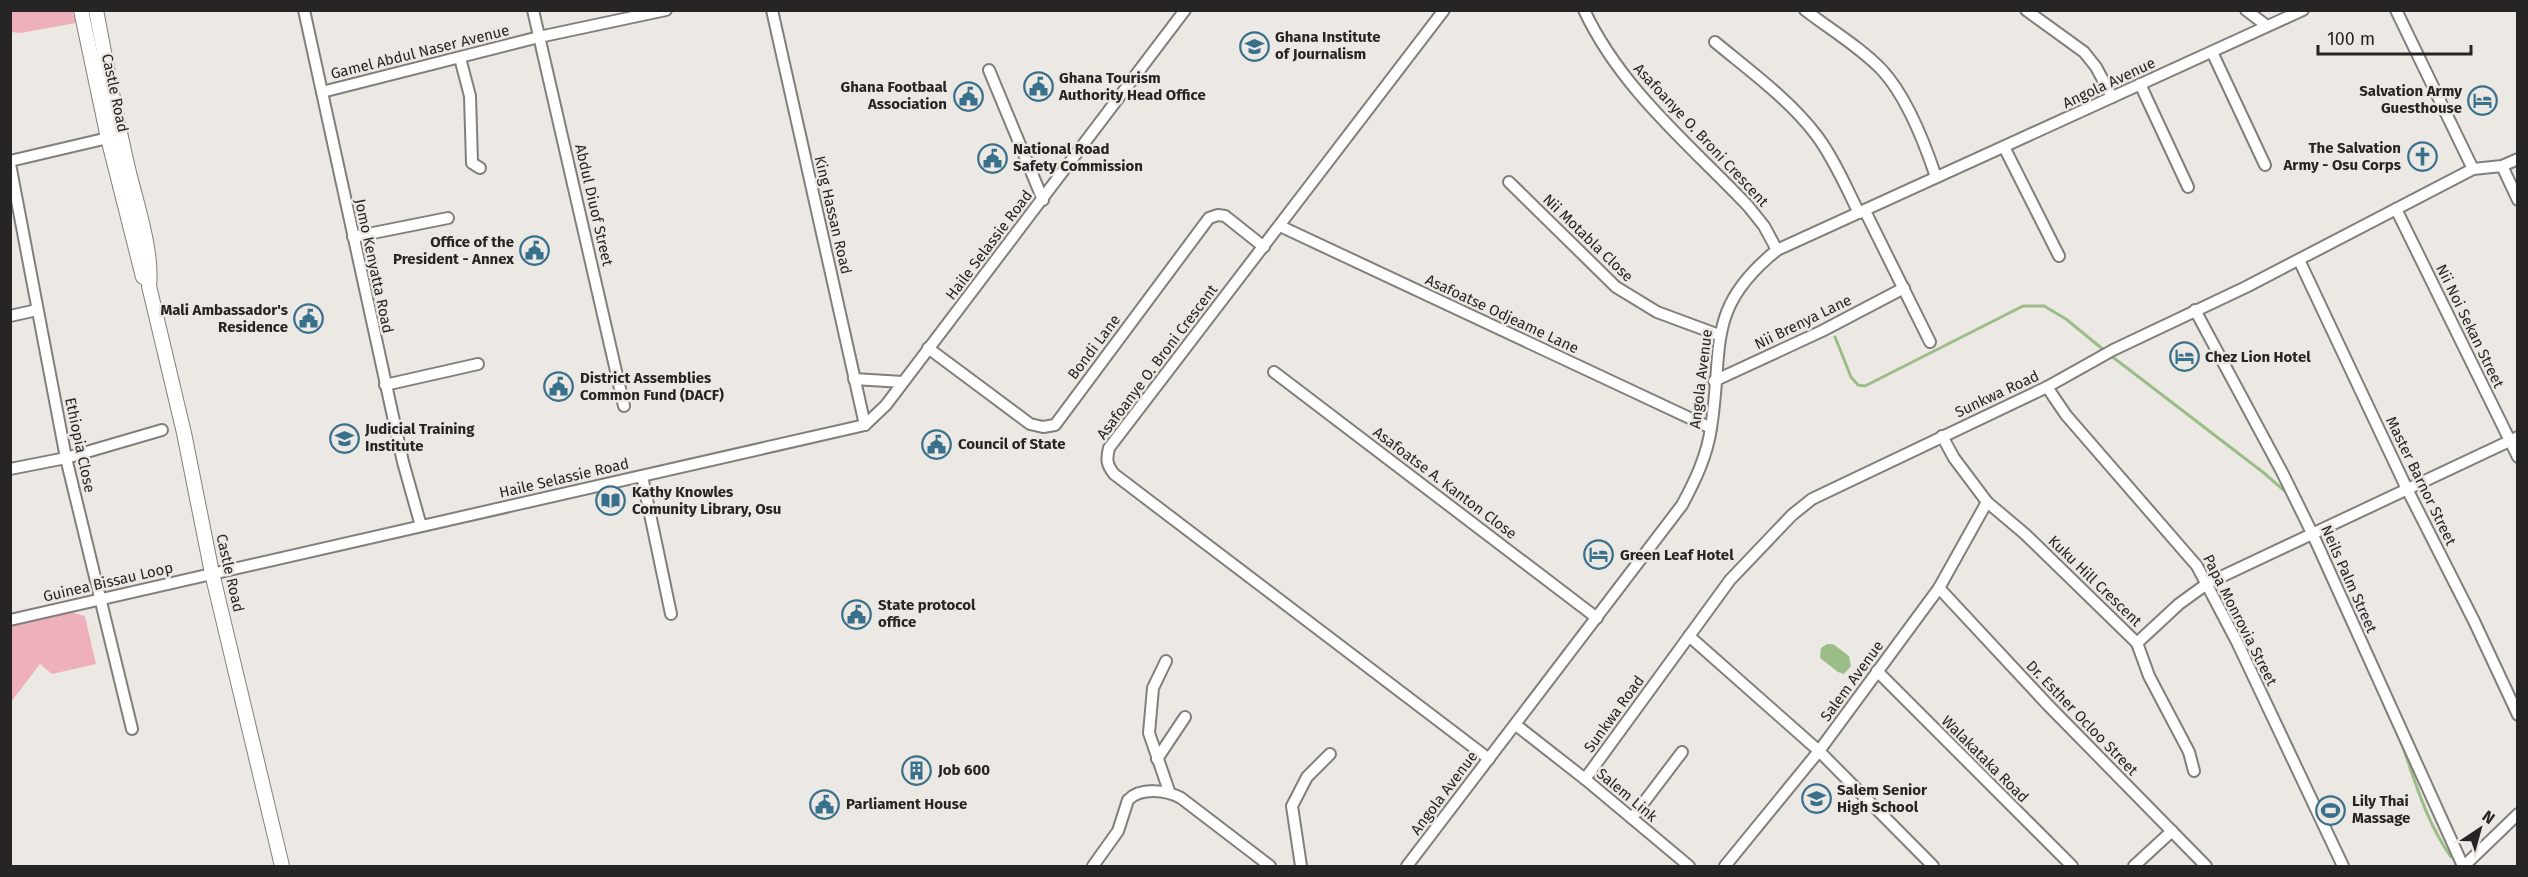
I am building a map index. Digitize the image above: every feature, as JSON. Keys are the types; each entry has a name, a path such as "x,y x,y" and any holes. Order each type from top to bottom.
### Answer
{"main road":[{"name":"Castle Road","path":"81,10 133,243 143,278 149,286"},
{"name":"Castle Road","path":"96,10 120,135 145,241 150,275 149,286 184,433 212,573 282,867"}],"street":[{"name":"Jomo Kenyatta Road","path":"304,10 385,385 421,526"},
{"name":"Abdul Diuof Street","path":"533,10 624,406"},
{"name":"Gamel Abdul Naser Avenue","path":"322,92 539,37 666,10"},
{"name":"King Hassan Road","path":"772,10 865,425"},
{"name":"Haile Selassie Road","path":"212,573 865,425 886,405 1185,10"},
{"name":"Asafoanye O. Broni Crescent","path":"1444,10 1109,448 1106,458 1114,474 1489,759"},
{"name":"Asafoanye O. Broni Crescent","path":"1584,10 1603,46 1631,86 1749,206 1764,226 1777,250"},
{"path":"1805,10 1853,46 1887,77 1919,134 1936,177"},
{"path":"2026,10 2084,52 2096,67 2112,98"},
{"path":"2246,10 2266,26"},
{"name":"Angola Avenue","path":"1407,867 1682,505 1702,463 1711,428 1719,335 1736,292 1757,266 1777,250 2303,10"},
{"path":"2396,10 2473,169"},
{"path":"1715,42 1761,80 1816,134 1830,154 1904,288 1930,342"},
{"path":"2212,52 2265,165"},
{"path":"460,58 470,96 472,163 480,168"},
{"path":"989,70 1043,200"},
{"path":"2140,84 2188,187"},
{"path":"10,163 108,138"},
{"path":"2004,147 2060,256"},
{"name":"Sunkwa Road","path":"1585,779 1730,580 1792,515 1812,499 2048,387 2108,353 2299,260 2473,169 2502,166 2517,159"},
{"name":"Ethiopia Close","path":"10,163 66,458 132,729"},
{"path":"2502,166 2517,200"},
{"name":"Nii Motabla Close","path":"1509,182 1616,288 1657,312 1719,335"},
{"name":"Nii Noi Sekan Street","path":"2396,209 2514,439 2517,457"},
{"name":"Bondi Lane","path":"928,348 1030,424 1043,427 1055,424 1209,218 1218,215 1225,216 1264,247"},
{"path":"353,237 448,218"},
{"name":"Asafoatse Odjeame Lane","path":"1280,226 1711,428"},
{"name":"Master Barnor Street","path":"2299,260 2407,489 2474,621 2517,715"},
{"name":"Nii Brenya Lane","path":"1714,381 1822,331 1904,288"},
{"path":"10,316 38,310"},
{"name":"Neils Palm Street","path":"2195,310 2282,472 2463,867"},
{"path":"385,385 478,364"},
{"name":"Asafoatse A. Kanton Close","path":"1274,372 1597,618"},
{"path":"854,379 903,382"},
{"name":"Papa Monrovia Street","path":"2048,387 2066,414 2186,550 2208,583 2343,867"},
{"path":"10,469 66,458 162,430"},
{"name":"Kuku Hill Crescent","path":"1942,436 1954,458 1987,502 2025,534 2137,643 2148,676 2189,752 2194,771"},
{"path":"2137,643 2179,604 2208,583 2514,439"},
{"path":"642,476 671,614"},
{"name":"Salem Avenue","path":"1725,867 1819,751 1939,588 1987,502"},
{"name":"Guinea Bissau Loop","path":"10,620 212,573"},
{"name":"Dr. Esther Ocloo Street","path":"1939,588 2047,704 2206,867"},
{"path":"1689,636 1819,751 1932,867"},
{"path":"1166,661 1153,688 1149,733 1169,791"},
{"name":"Walakataka Road","path":"1878,671 2072,867"},
{"path":"1157,759 1185,717"},
{"name":"Salem Link","path":"1516,725 1585,779 1689,867"},
{"path":"1632,818 1682,752"},
{"path":"1301,867 1292,806 1308,777 1330,754"},
{"path":"1093,867 1118,831 1125,806 1131,796 1152,791 1169,791 1181,798 1270,867"},
{"path":"2463,867 2517,814"},
{"path":"2134,867 2172,831"}],"shaded area":[{"path":"11,10 72,11 76,23 21,33 11,32"},
{"path":"71,612 85,616 96,664 52,674 40,664 11,702 11,626"},
{"path":"1827,644 1833,644 1849,656 1851,666 1844,674 1820,658 1821,648"}],"waterway":[{"path":"782,32 822,207"},
{"path":"832,255 859,373"},
{"path":"1835,337 1851,377 1858,385 1865,386 2023,306 2044,306 2066,319 2105,351"},
{"path":"2110,355 2264,473 2289,495"},
{"path":"2383,703 2402,744 2429,819 2451,857"}],"place":[{"name":"Ghana Institute of Journalism","path":"1254,46"},
{"name":"Ghana Tourism Authority Head Office","path":"1038,87"},
{"name":"Ghana Footbaal Association","path":"968,96"},
{"name":"Salvation Army Guesthouse","path":"2483,100"},
{"name":"The Salvation Army - Osu Corps","path":"2422,157"},
{"name":"National Road Safety Commission","path":"992,158"},
{"name":"Office of the President - Annex","path":"535,251"},
{"name":"Mali Ambassador's Residence","path":"309,319"},
{"name":"Chez Lion Hotel","path":"2184,357"},
{"name":"District Assemblies Common Fund (DACF)","path":"559,387"},
{"name":"Judicial Training Institute","path":"344,438"},
{"name":"Council of State","path":"937,444"},
{"name":"Kathy Knowles Comunity Library, Osu","path":"611,501"},
{"name":"Green Leaf Hotel","path":"1599,555"},
{"name":"State protocol office","path":"857,614"},
{"name":"Job 600","path":"917,770"},
{"name":"Salem Senior High School","path":"1816,799"},
{"name":"Parliament House","path":"825,804"},
{"name":"Lily Thai Massage","path":"2331,810"}]}
